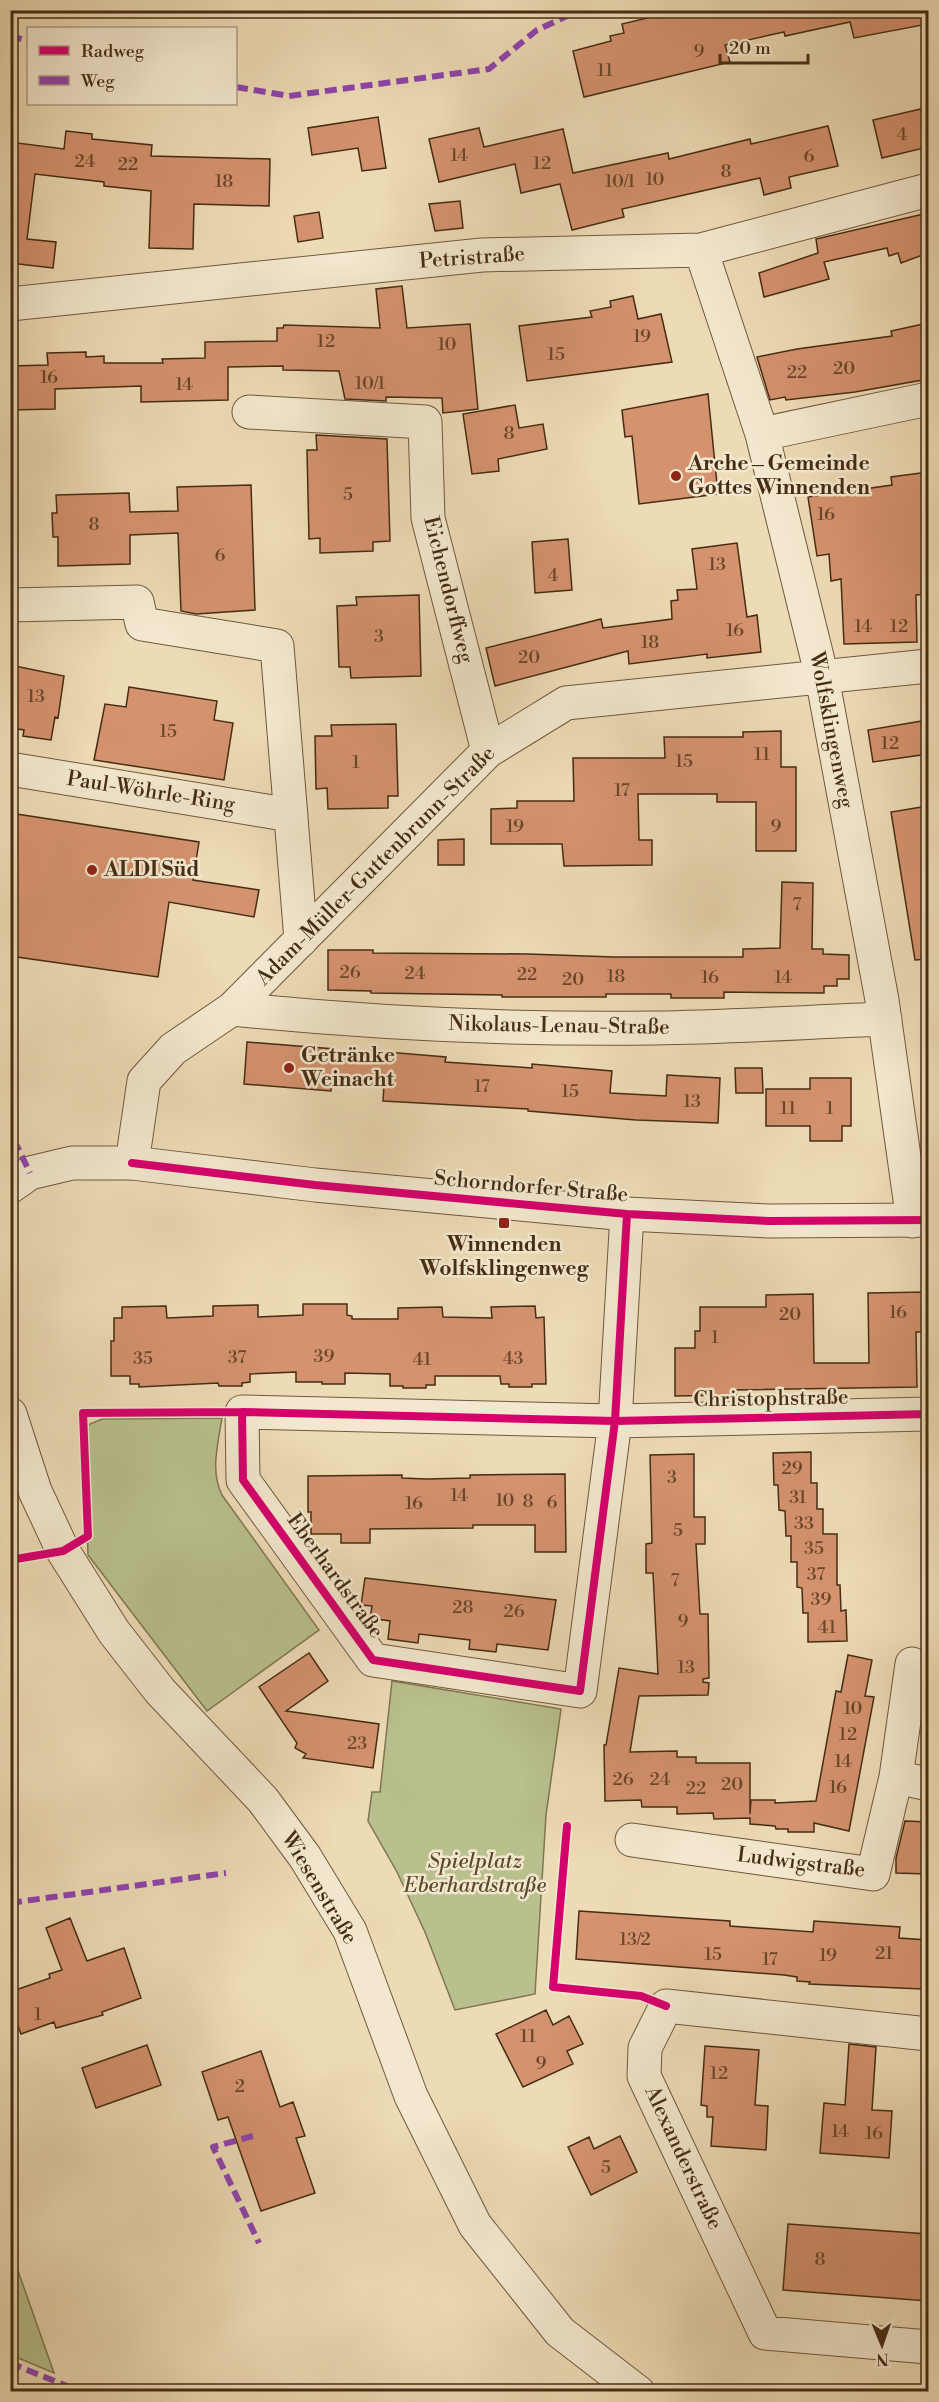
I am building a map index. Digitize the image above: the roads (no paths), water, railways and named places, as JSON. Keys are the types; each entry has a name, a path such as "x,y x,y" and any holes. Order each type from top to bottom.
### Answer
{"street":[{"name":"Petristraße","path":"10,304 482,255 701,250 928,190"},
{"name":"Wolfsklingenweg","path":"701,250 762,434 822,677 921,1221"},
{"path":"762,434 928,399"},
{"name":"Eichendorffweg","path":"249,412 425,422 428,518 488,751"},
{"path":"10,605 137,603 142,624 277,646 301,940"},
{"name":"Adam-Müller-Guttenbrunn-Straße","path":"132,1163 144,1081 173,1049 232,1009 488,751 566,703 928,666"},
{"name":"Paul-Wöhrle-Ring","path":"10,769 291,815"},
{"name":"Nikolaus-Lenau-Straße","path":"232,1009 332,1019 436,1025 654,1028 885,1019"},
{"name":"Schorndorfer Straße","path":"10,1187 30,1173 72,1163 132,1163 315,1185 627,1214 769,1221 921,1221"},
{"name":"Eberhardstraße","path":"615,1420 242,1412 243,1480 373,1660 580,1691 615,1420 627,1214"},
{"name":"Wiesenstraße","path":"10,1414 35,1491 63,1551 114,1632 160,1691 263,1800 305,1857 350,1931 411,2096 475,2225 560,2332 638,2391"},
{"name":"Christophstraße","path":"615,1420 928,1414"},
{"name":"Ludwigstraße","path":"632,1840 873,1874 896,1777 912,1664"},
{"path":"896,1777 928,1784"},
{"name":"Alexanderstraße","path":"928,2034 666,2006 645,2048 644,2076 765,2333 928,2347"}],"place":[{"name":"Arche – Gemeinde Gottes Winnenden","path":"676,476"},
{"name":"ALDI Süd","path":"92,870"},
{"name":"Getränke Weinacht","path":"289,1068"},
{"name":"Winnenden Wolfsklingenweg","path":"504,1223"}],"park label":[{"name":"Spielplatz Eberhardstraße","path":"475,1874"}]}
